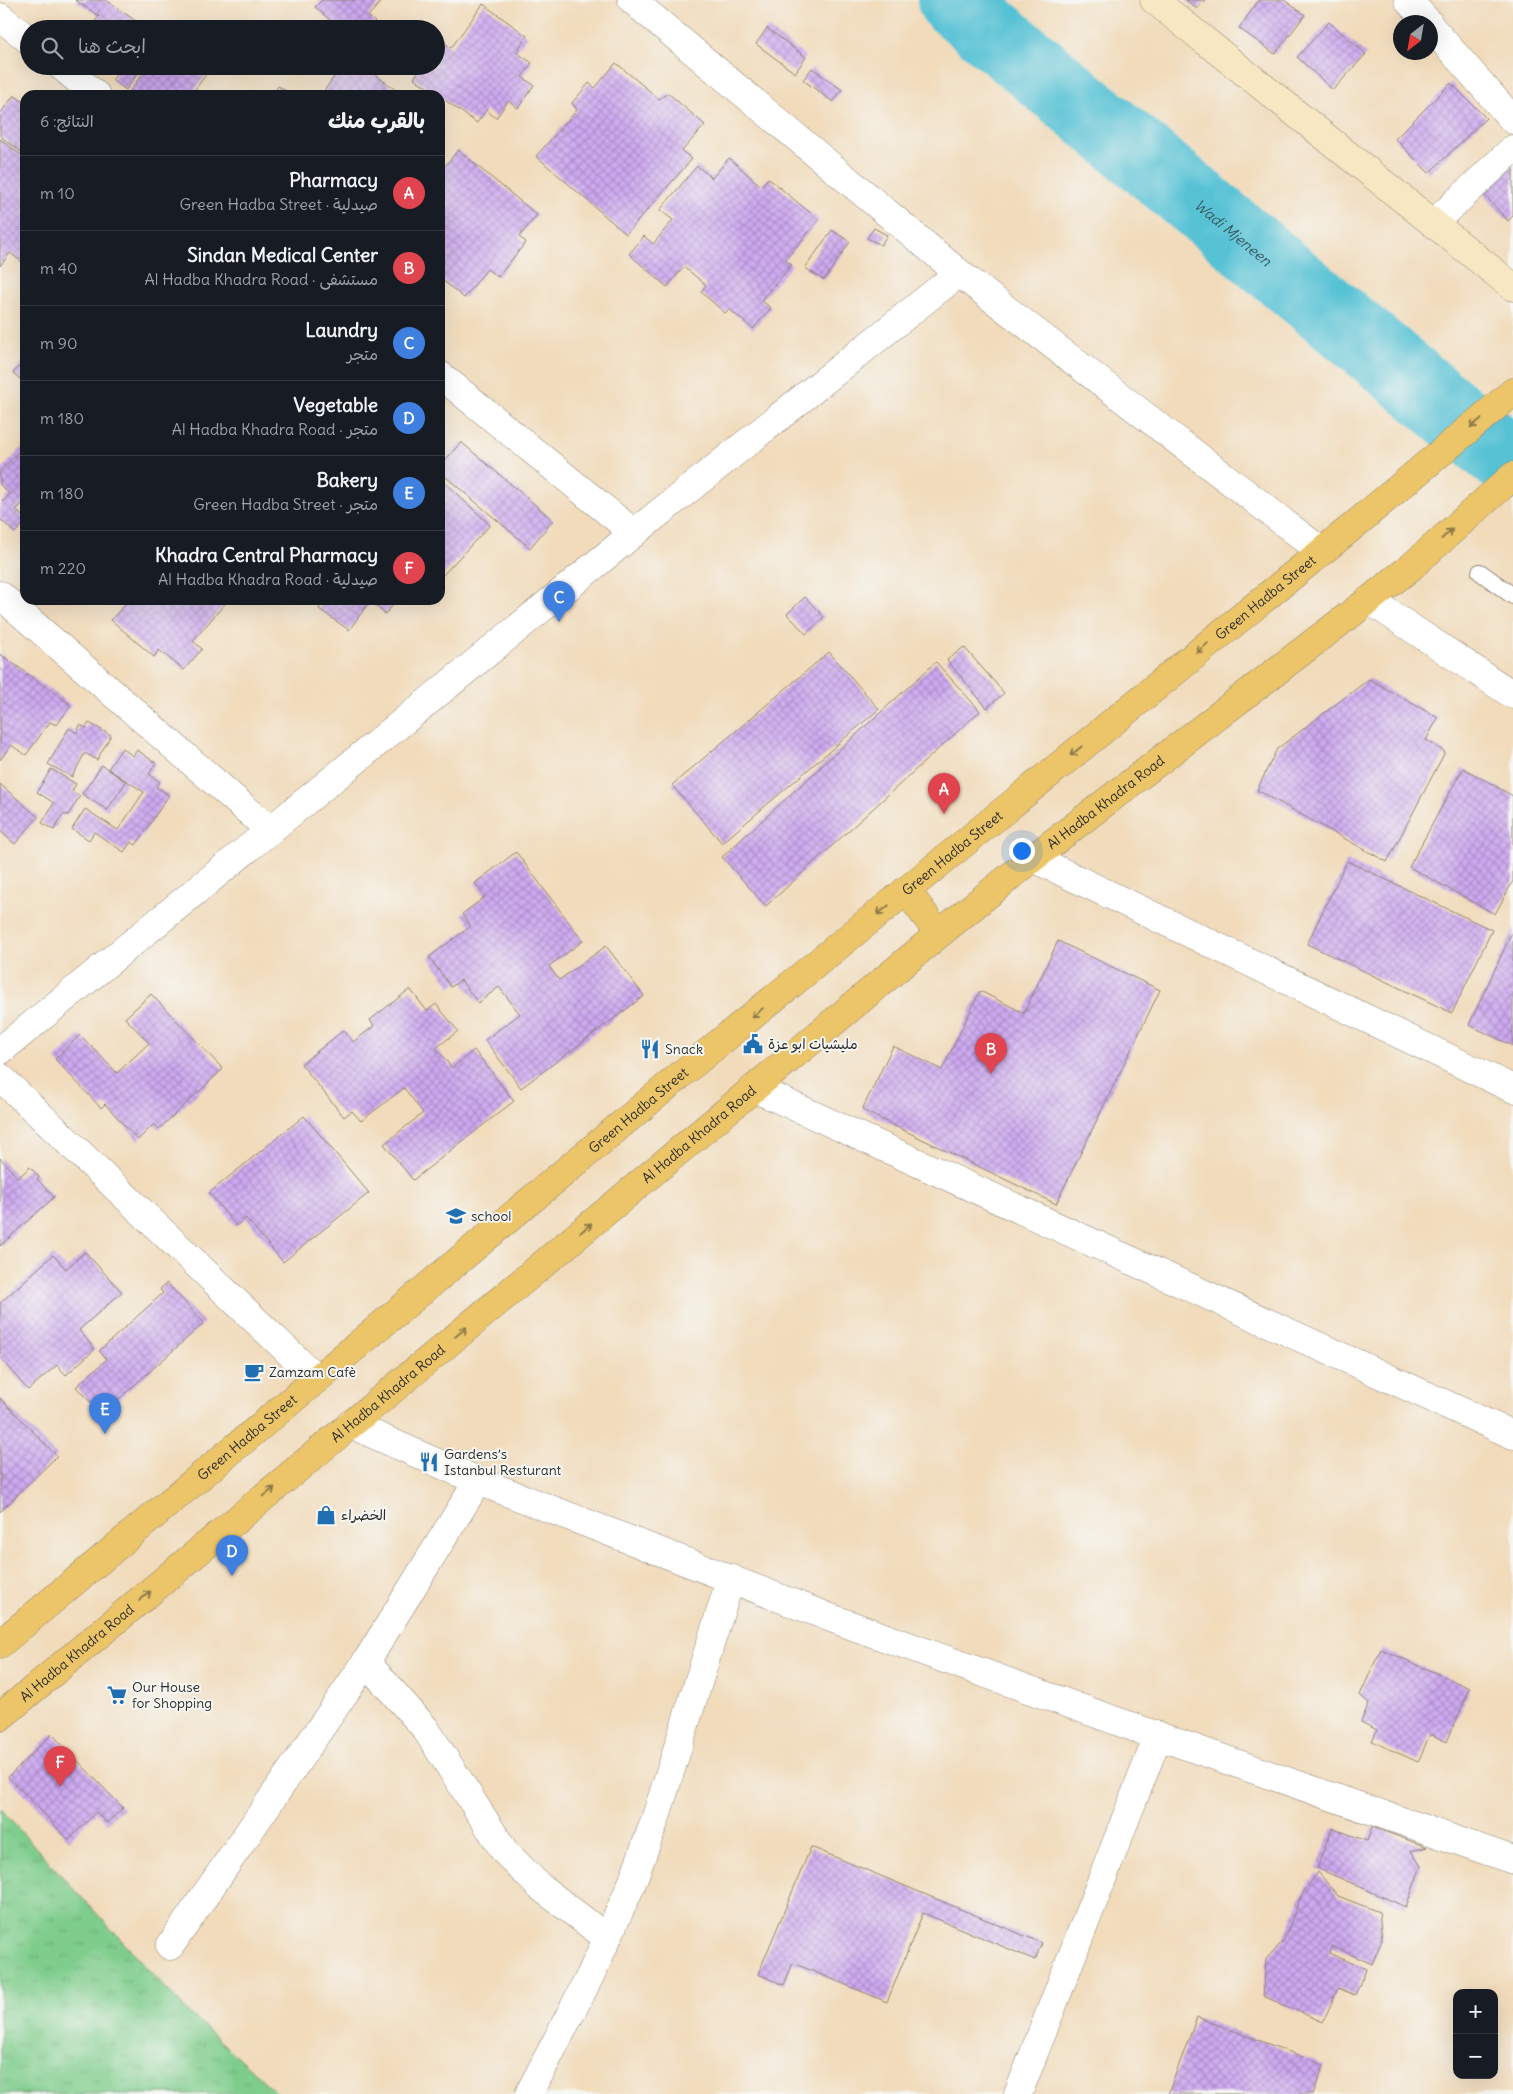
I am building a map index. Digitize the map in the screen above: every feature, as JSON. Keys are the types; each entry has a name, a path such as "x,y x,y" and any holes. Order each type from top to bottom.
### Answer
{"main road":[{"name":"Green Hadba Street","path":"0,1644 700,1059 1352,527 1513,392"},
{"name":"Al Hadba Khadra Road","path":"0,1717 940,934 1033,858 1411,567 1513,476"},
{"path":"906,890 940,934"}],"street":[{"path":"632,0 959,272 1321,551"},
{"path":"1154,0 1513,287"},
{"path":"1408,0 1422,15"},
{"path":"0,17 20,33"},
{"path":"1438,35 1513,120"},
{"path":"72,75 90,90"},
{"path":"1434,223 1513,149"},
{"path":"0,1051 634,533 959,272"},
{"path":"445,379 634,533"},
{"path":"0,595 270,830"},
{"path":"1369,600 1513,695"},
{"path":"1033,858 1513,1089"},
{"path":"0,1077 317,1379"},
{"path":"754,1088 1513,1435"},
{"path":"350,1424 478,1481 840,1622 1513,1860"},
{"path":"170,1946 366,1662 478,1481"},
{"path":"529,2094 591,1974 630,1888 655,1820 731,1578"},
{"path":"366,1662 425,1728 505,1852 539,1886 607,1938"},
{"path":"1018,2094 1158,1736"}],"lane":[{"path":"1480,572 1513,596"}],"green space":[{"path":"0,1809 186,2010 278,2094 0,2094"}],"building":[{"path":"75,0 106,0 134,20 96,20 99,16"},
{"path":"322,0 374,0 380,3 368,16 373,20 330,20 315,7"},
{"path":"1186,0 1205,0 1197,9"},
{"path":"1259,0 1284,0 1305,15 1275,54 1239,28"},
{"path":"483,4 527,36 516,52 532,63 522,77 534,85 518,108 508,101 496,118 486,110 477,123 445,100 445,90 431,90 414,78 416,75 445,75 445,43 451,48"},
{"path":"1329,22 1366,54 1333,90 1297,57"},
{"path":"767,28 806,57 795,73 756,44"},
{"path":"616,63 659,99 668,93 705,125 682,151 692,159 626,234 536,156 577,110 572,103 589,83 595,88"},
{"path":"812,68 842,90 833,102 803,80"},
{"path":"116,75 137,75 126,90 112,80"},
{"path":"141,75 206,75 195,90 131,90"},
{"path":"335,75 375,75 396,90 325,90"},
{"path":"1451,83 1486,118 1429,173 1395,139"},
{"path":"278,86 285,90 276,90"},
{"path":"14,95 20,99 20,151 0,136 0,114"},
{"path":"0,139 20,154 20,260 10,253 0,266"},
{"path":"458,150 537,215 519,237 526,242 498,277 487,269 464,298 445,282 445,166"},
{"path":"729,158 761,186 768,178 819,220 785,260 792,265 761,300 771,308 753,329 729,309 725,313 701,292 706,285 684,267 667,287 629,254 644,236 653,244 673,220 660,210 697,166 712,178"},
{"path":"1513,165 1513,216 1508,221 1482,192"},
{"path":"874,228 887,235 881,245 867,238"},
{"path":"832,230 850,242 824,280 805,268"},
{"path":"20,365 20,379 13,373"},
{"path":"461,442 553,520 530,548 445,476 445,460"},
{"path":"20,450 20,506 16,510 20,514 20,528 15,533 0,519 0,504 10,494 0,485 0,471"},
{"path":"445,483 490,525 445,573"},
{"path":"805,597 824,617 806,634 787,614"},
{"path":"124,605 224,605 193,641 202,649 184,670 159,650 154,657 111,620"},
{"path":"322,605 367,605 349,630 319,609"},
{"path":"375,605 393,605 385,614"},
{"path":"964,647 1004,693 987,708 947,660"},
{"path":"829,652 879,709 722,843 672,785"},
{"path":"0,654 71,705 57,725 50,722 26,755 11,745 0,760"},
{"path":"936,662 980,711 766,906 722,857"},
{"path":"1369,679 1438,718 1426,740 1445,752 1387,862 1257,790 1277,749"},
{"path":"89,723 111,735 97,760 85,753 72,777 48,764 69,728 77,733 80,725 86,728"},
{"path":"122,748 133,756 137,750 156,763 149,774 160,782 156,787 169,795 136,845 131,842 124,852 94,832 89,840 72,829 85,809 118,830 144,792 108,769"},
{"path":"102,765 126,782 107,810 82,794"},
{"path":"1463,768 1513,796 1513,881 1495,914 1409,867"},
{"path":"51,769 76,784 72,791 80,796 68,815 62,815 54,830 42,823 54,803 37,792"},
{"path":"0,784 38,817 15,844 0,831"},
{"path":"516,852 583,941 549,966 559,980 606,946 644,996 521,1088 485,1040 520,1014 499,987 478,1003 461,980 451,987 429,957 471,926 462,914 485,897 475,883"},
{"path":"1347,861 1492,930 1452,1013 1307,944"},
{"path":"1513,930 1513,1046 1469,1025"},
{"path":"1058,941 1160,990 1056,1204 862,1110 893,1046 942,1070 980,991 1024,1013"},
{"path":"410,989 427,1011 436,1004 458,1031 436,1048 452,1068 474,1050 514,1101 413,1180 384,1144 423,1113 404,1088 361,1121 352,1111 344,1117 301,1064 344,1030 353,1042 374,1026 370,1020"},
{"path":"151,994 223,1069 159,1129 154,1124 138,1140 105,1104 101,1108 55,1059 80,1035 117,1073 149,1043 125,1018"},
{"path":"304,1116 369,1193 283,1262 246,1218 236,1226 209,1193"},
{"path":"0,1158 18,1178 30,1167 39,1177 37,1179 54,1197 0,1246"},
{"path":"85,1252 122,1292 79,1330 95,1349 66,1375 57,1365 28,1390 0,1358 0,1303 53,1255 66,1269"},
{"path":"167,1283 204,1323 102,1414 76,1387 107,1359 99,1351 163,1293 160,1289"},
{"path":"0,1398 57,1456 0,1512"},
{"path":"1381,1649 1470,1688 1447,1742 1430,1734 1418,1762 1372,1741 1377,1730 1361,1722 1369,1703 1360,1695"},
{"path":"52,1734 123,1808 107,1823 96,1812 69,1840 8,1777"},
{"path":"1372,1827 1427,1847 1411,1851 1421,1866 1406,1907 1317,1868 1332,1828 1367,1841"},
{"path":"811,1847 1042,1943 1035,1960 923,1913 887,2002 793,1963 784,1985 758,1974"},
{"path":"1318,1872 1338,1896 1379,1912 1382,1940 1372,1964 1332,1946 1329,1953 1366,1969 1355,1995 1338,1988 1323,2022 1263,1996 1266,1959 1284,1940 1301,1896"},
{"path":"1197,2017 1324,2065 1313,2094 1168,2094"}],"waterway":[{"name":"Wadi Mjeneen","path":"953,0 1513,464"}],"place":[{"name":"Laundry","path":"559,622"},
{"name":"Pharmacy","path":"944,814"},
{"name":"مليشيات ابو عزة","path":"753,1044"},
{"name":"Snack","path":"650,1049"},
{"name":"Sindan Medical Center","path":"991,1074"},
{"name":"school","path":"456,1216"},
{"name":"Zamzam Cafè","path":"254,1372"},
{"name":"Bakery","path":"105,1434"},
{"name":"Gardens’s Istanbul Resturant","path":"429,1462"},
{"name":"الخضراء","path":"326,1515"},
{"name":"Vegetable","path":"232,1576"},
{"name":"Our House for Shopping","path":"117,1695"},
{"name":"Khadra Central Pharmacy","path":"60,1787"}]}
